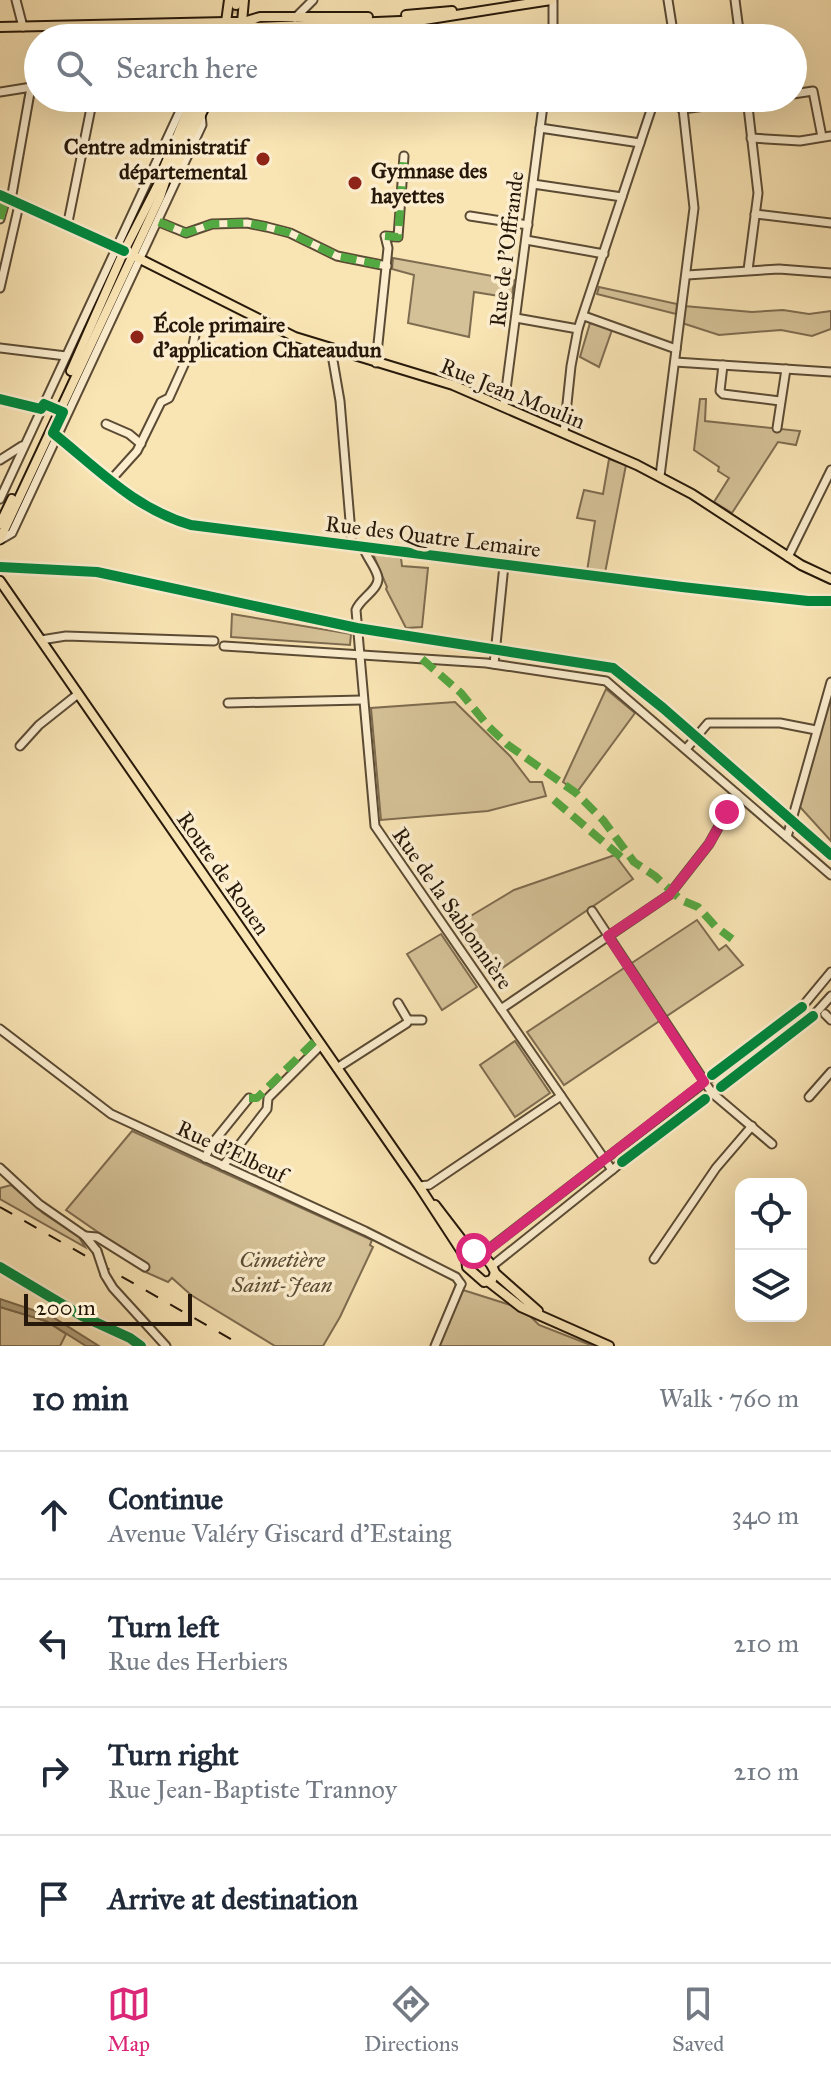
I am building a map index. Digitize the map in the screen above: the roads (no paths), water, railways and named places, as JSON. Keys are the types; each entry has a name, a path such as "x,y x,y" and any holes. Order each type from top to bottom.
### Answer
{"main road":[{"path":"145,24 242,22 260,17 428,14 521,0"},
{"path":"329,24 424,20 552,0"},
{"path":"226,22 236,1"},
{"path":"236,1 242,22"},
{"path":"242,22 248,24"},
{"path":"0,27 23,27"},
{"path":"157,192 188,112"},
{"path":"180,159 196,112"},
{"path":"0,524 124,252 157,192 180,159 202,112"},
{"path":"0,539 124,252"},
{"name":"Rue Jean Moulin","path":"124,252 295,337 453,385 660,476 788,557 831,579"},
{"name":"Route de Rouen","path":"0,581 419,1186 450,1221 468,1255 467,1267 476,1276"},
{"path":"468,1255 481,1255 492,1274 521,1307 609,1346"},
{"path":"476,1276 484,1282 492,1274"}],"street":[{"path":"16,0 23,27"},
{"path":"314,0 311,6 317,17"},
{"path":"295,18 314,0"},
{"path":"552,0 553,24"},
{"path":"668,0 672,24"},
{"path":"735,0 738,24"},
{"path":"0,92 24,88"},
{"path":"751,138 800,141 826,136 813,91 807,92"},
{"path":"0,219 28,112"},
{"path":"67,227 90,112"},
{"path":"0,499 66,356 124,252 180,112"},
{"name":"Rue de l'Offrande","path":"504,405 542,112"},
{"path":"564,432 578,329 651,112"},
{"path":"660,476 694,208 683,112"},
{"path":"748,112 758,193 748,270"},
{"path":"540,128 640,143"},
{"path":"376,363 387,266 388,243 385,236 398,237 404,156"},
{"path":"0,539 12,533 58,437 159,222 180,159"},
{"path":"533,184 622,197"},
{"path":"6,198 124,252"},
{"path":"0,288 19,205"},
{"path":"755,214 831,223"},
{"path":"470,216 528,225"},
{"path":"159,222 186,233 212,224 247,223 290,233 337,256 387,266"},
{"path":"526,240 604,254"},
{"path":"687,275 779,269 831,273"},
{"path":"584,316 676,349"},
{"path":"516,318 578,329"},
{"path":"110,481 141,444 161,402 169,398 195,335"},
{"path":"0,348 66,356"},
{"path":"331,349 340,401 352,545"},
{"path":"675,362 831,372"},
{"path":"723,365 721,393 780,401"},
{"path":"777,428 786,369"},
{"path":"0,399 41,409"},
{"path":"106,424 129,434 141,444"},
{"name":"Rue des Quatre Lemaire","path":"58,437 130,497 151,510 191,525 364,549 808,601 831,601"},
{"path":"0,460 26,442"},
{"path":"788,557 831,470"},
{"name":"Rue de la Sablonnière","path":"364,549 378,578 358,604 357,628 375,826 612,1170"},
{"path":"494,664 504,565"},
{"path":"0,567 97,572 357,628 613,668 831,855"},
{"path":"41,640 66,636 214,641"},
{"path":"224,646 494,664 606,681 831,875"},
{"path":"787,837 830,687"},
{"path":"20,746 39,725 78,694"},
{"path":"228,703 362,700"},
{"path":"686,749 708,723 780,723 816,730"},
{"path":"501,1009 669,895 709,844 737,794"},
{"path":"592,911 712,1093 772,1144"},
{"path":"481,1255 802,1007 831,972"},
{"path":"492,1274 552,1218 813,1016 831,996"},
{"path":"398,1003 408,1020"},
{"path":"408,1020 422,1020"},
{"path":"337,1068 408,1020"},
{"name":"Rue d'Elbeuf","path":"0,1029 111,1114 412,1254 456,1277 461,1284"},
{"path":"223,1166 267,1109 268,1098 321,1045"},
{"path":"809,1097 831,1072"},
{"path":"419,1186 429,1185 561,1096"},
{"path":"205,1158 211,1145 249,1098"},
{"path":"654,1259 716,1168 752,1126"},
{"path":"0,1168 39,1204 85,1236 97,1251 113,1288 166,1346"},
{"path":"542,1207 552,1218"},
{"path":"85,1236 97,1237 145,1267"},
{"path":"0,1267 82,1316 141,1346"},
{"path":"435,1346 461,1284 476,1276"}],"tunnel":[{"path":"232,24 236,5"}],"railway":[{"path":"0,1207 243,1346"}],"place":[{"name":"Centre administratif départemental","path":"263,159"},
{"name":"Gymnase des hayettes","path":"355,183"},
{"name":"École primaire d'application Chateaudun","path":"137,337"}],"park label":[{"name":"Cimetière Saint-Jean","path":"282,1272"}]}
